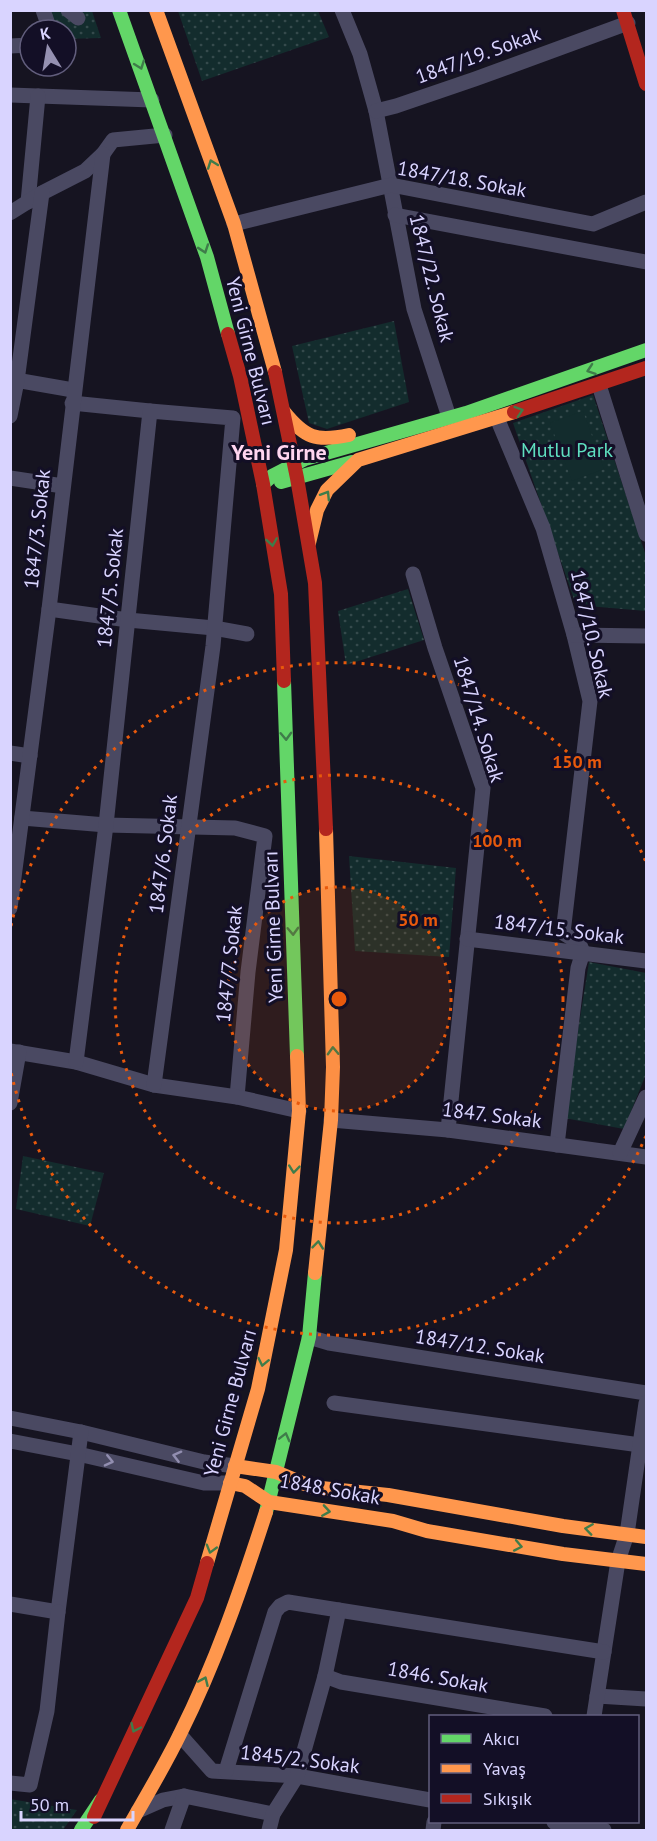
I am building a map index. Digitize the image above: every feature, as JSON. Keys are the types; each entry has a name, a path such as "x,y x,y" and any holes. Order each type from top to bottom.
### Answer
{"main road":[{"name":"Yeni Girne Bulvarı","path":"89,1830 197,1598 258,1389 286,1250 300,1111 281,594 263,484 240,376 207,257 119,10"},
{"name":"Yeni Girne Bulvarı","path":"127,1830 180,1735 236,1605 269,1502 309,1336 331,1120 333,1067 325,775 315,583 295,463 276,375 234,224 156,10"},
{"path":"625,17 646,84"},
{"path":"263,484 295,463 466,413 646,350"},
{"path":"263,484 297,478 497,418 646,368"},
{"path":"284,412 303,434 314,439 329,440 378,428 396,432"},
{"path":"308,550 317,510 327,490 358,460"},
{"name":"1848. Sokak","path":"235,1466 276,1472 312,1488 388,1495 563,1526 646,1537"},
{"name":"1848. Sokak","path":"230,1483 244,1486 269,1502 393,1521 427,1531 646,1564"},
{"path":"81,1830 101,1800"}],"street":[{"name":"1847/22. Sokak","path":"342,10 360,54 376,111 414,309 449,417"},
{"name":"1847/19. Sokak","path":"376,111 475,79 625,17"},
{"path":"10,95 152,100"},
{"path":"28,202 38,96"},
{"path":"10,213 42,193 85,171 103,154 113,140 165,135"},
{"name":"1847/3. Sokak","path":"10,908 49,609 103,154"},
{"name":"1847/18. Sokak","path":"234,224 391,185 593,224 646,202"},
{"path":"10,416 42,193"},
{"path":"395,215 646,262"},
{"path":"14,380 73,397 150,411 233,418 214,628"},
{"path":"599,385 646,534"},
{"name":"1847/5. Sokak","path":"76,1062 106,825 150,411"},
{"name":"1847/10. Sokak","path":"497,418 543,528 574,635 590,701 563,933 579,943 583,952"},
{"path":"10,478 63,486"},
{"name":"1847/14. Sokak","path":"413,574 435,648 483,788 448,1130"},
{"path":"49,609 128,620 214,628 247,634"},
{"name":"1847/6. Sokak","path":"154,1085 214,628"},
{"path":"574,635 646,636"},
{"path":"10,753 30,756"},
{"path":"22,818 106,825 188,828"},
{"name":"1847/7. Sokak","path":"188,828 235,828 265,836 248,972 237,1097"},
{"name":"1847/15. Sokak","path":"467,939 646,961"},
{"path":"557,1145 578,968 583,952"},
{"path":"10,1103 15,1052 76,1062 154,1085 237,1097 300,1111"},
{"path":"620,1153 646,1097"},
{"name":"1847. Sokak","path":"331,1120 448,1130 646,1157"},
{"name":"1847/12. Sokak","path":"309,1336 329,1343 646,1393"},
{"path":"334,1403 640,1445"},
{"path":"594,1715 618,1561 627,1534 646,1403"},
{"name":"1848. Sokak","path":"10,1418 81,1432 204,1462 235,1466"},
{"path":"10,1782 30,1785 47,1711 81,1432"},
{"name":"1848. Sokak","path":"10,1442 78,1454 204,1483 230,1483"},
{"path":"226,1771 275,1612 288,1602 604,1652"},
{"path":"10,1604 58,1612"},
{"path":"269,1830 273,1814 297,1776 325,1676 339,1610"},
{"name":"1846. Sokak","path":"325,1676 340,1682 539,1715"},
{"path":"597,1696 646,1699"},
{"name":"1845/2. Sokak","path":"180,1735 212,1771 297,1776 429,1800"},
{"path":"138,1811 163,1800 184,1796 273,1814"},
{"path":"172,1830 184,1796"},
{"path":"575,1823 597,1830"}],"green space":[{"path":"39,11 92,11 101,38 78,39 78,18 42,18"},
{"path":"178,11 318,11 329,37 202,81"},
{"path":"394,321 409,402 327,429 309,423 292,346"},
{"name":"Mutlu Park","path":"593,395 646,556 646,611 576,605 513,423"},
{"path":"583,411 604,469 572,481 550,423"},
{"path":"408,589 424,640 346,665 338,611"},
{"path":"349,856 456,868 449,957 355,951"},
{"path":"589,962 646,973 646,1074 624,1129 564,1118"},
{"path":"23,1156 104,1173 90,1226 16,1209"},
{"path":"10,1799 77,1810 63,1830 11,1830"}],"traffic: fast":[{"path":"119,10 207,257 228,334"},
{"path":"263,484 272,476 305,459 466,413 646,350"},
{"path":"281,482 352,462"},
{"path":"284,681 297,1056"},
{"path":"266,1512 309,1337 315,1273"},
{"path":"81,1830 101,1800"}],"traffic: slow":[{"path":"156,10 234,224 275,372"},
{"path":"284,412 298,428 312,436 328,438 349,435"},
{"path":"309,543 317,510 327,490 358,460 514,412"},
{"path":"315,1273 331,1120 333,1067 326,829"},
{"path":"207,1563 258,1389 286,1250 299,1111 297,1056"},
{"path":"235,1466 276,1472 312,1487 388,1495 563,1526 646,1537"},
{"path":"230,1483 245,1486 269,1502 393,1521 427,1531 563,1554 646,1564"},
{"path":"127,1830 174,1746 205,1680 266,1512"}],"traffic: jam":[{"path":"623,10 646,84"},
{"path":"228,334 240,376 263,484 281,594 284,681"},
{"path":"514,412 646,368"},
{"path":"275,372 297,478 315,583 326,829"},
{"path":"94,1817 197,1598 207,1563"}],"district":[{"name":"Yeni Girne","path":"279,452"}]}
